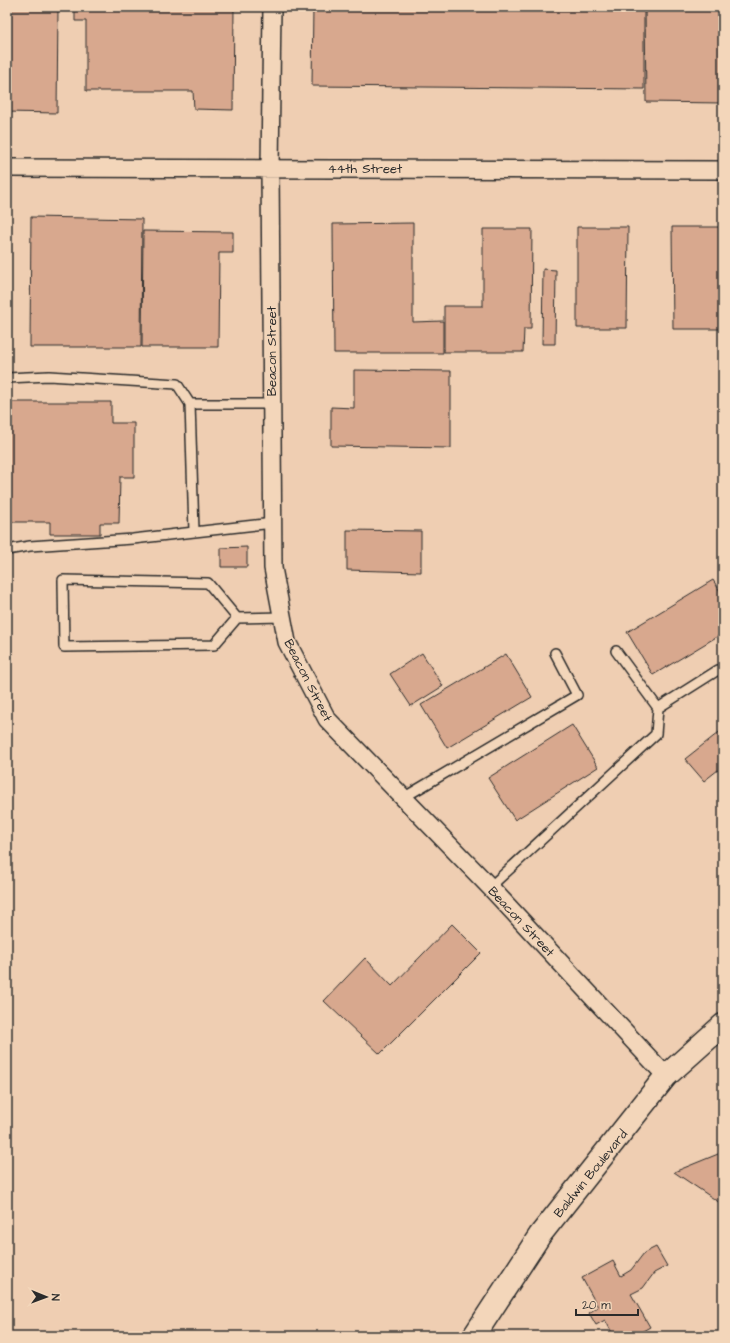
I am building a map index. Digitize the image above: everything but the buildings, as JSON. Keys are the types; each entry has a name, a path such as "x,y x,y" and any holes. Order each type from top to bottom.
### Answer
{"main road":[{"name":"Baldwin Boulevard","path":"474,1336 540,1235 666,1076 723,1025"}],"street":[{"name":"Beacon Street","path":"272,7 270,168 273,568 287,642 327,719 490,887 666,1076"},
{"name":"44th Street","path":"7,168 723,170"}],"lane":[{"path":"7,378 49,376 177,384 190,404 194,531"},
{"path":"190,404 272,404"},
{"path":"7,550 30,546 133,539 273,523"},
{"path":"237,618 208,583 63,580 64,647 214,645 237,618 283,617"},
{"path":"490,887 656,734 658,708 616,651"},
{"path":"403,798 577,695 555,653"},
{"path":"658,708 718,670"}]}
